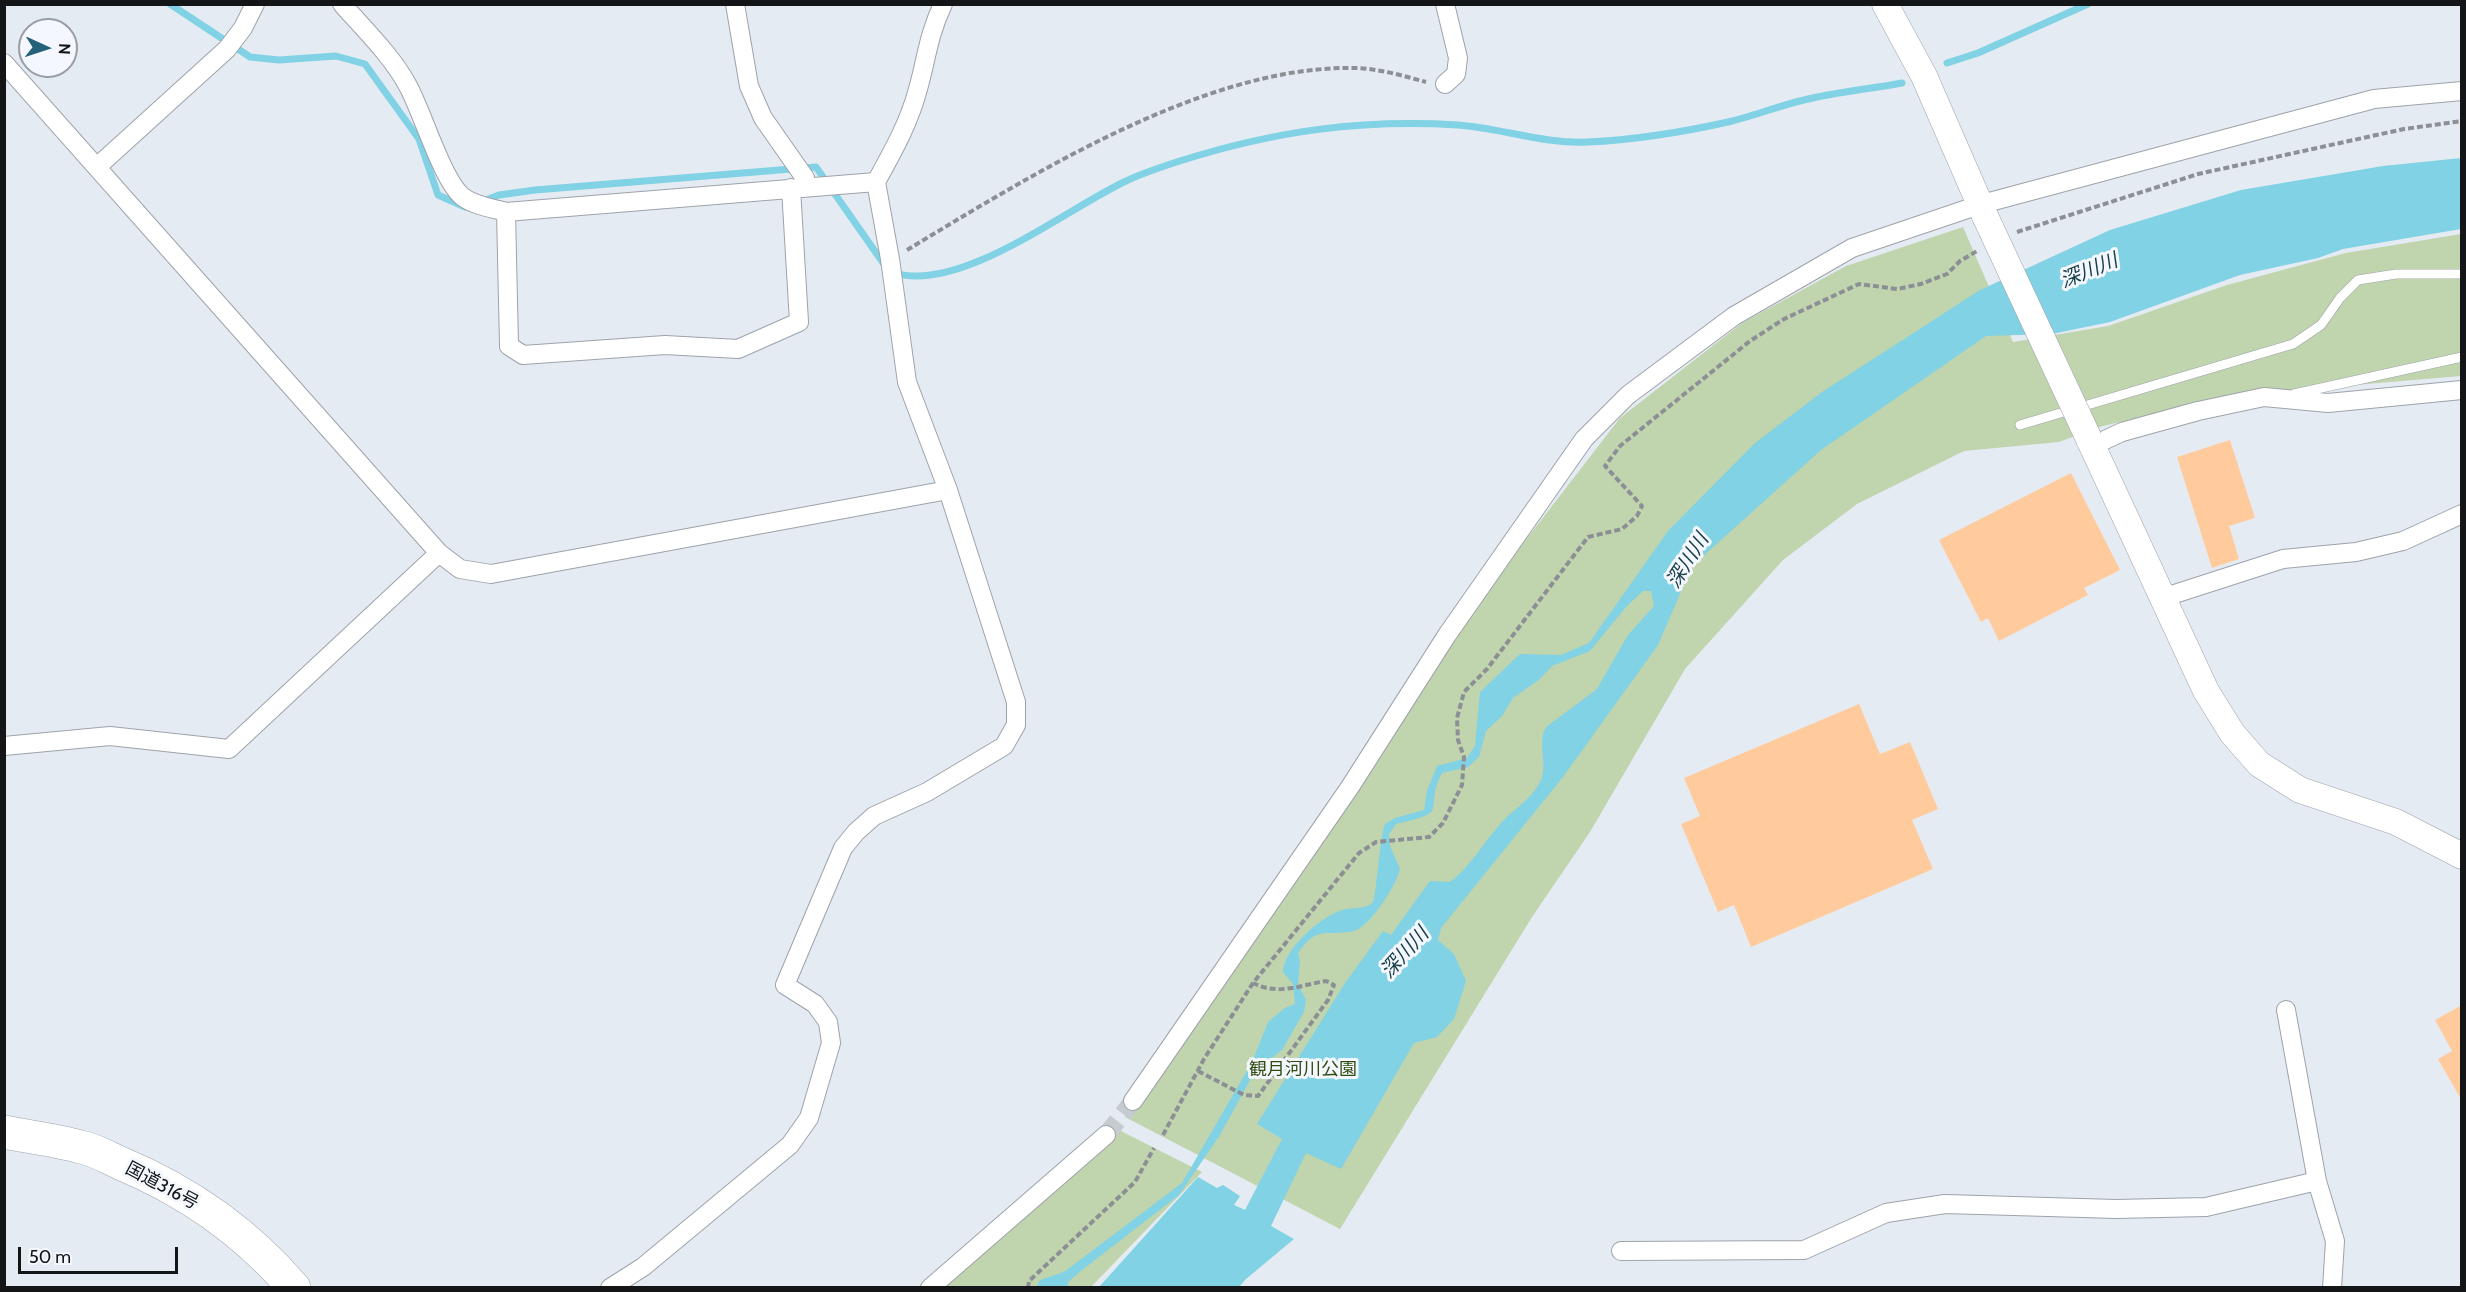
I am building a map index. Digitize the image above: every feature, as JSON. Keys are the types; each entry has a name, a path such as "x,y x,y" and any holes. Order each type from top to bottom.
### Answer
{"highway":[{"name":"国道316号","path":"4,1132 83,1147 140,1171 182,1193 225,1221 272,1262 294,1287"}],"street":[{"path":"98,166 227,49 243,28 255,4"},
{"path":"342,4 379,46 408,86 440,161 461,196 478,204 506,212 876,182"},
{"path":"506,212 509,346 523,355 665,345 738,349 799,322 797,187 805,178 763,118 749,86 735,4"},
{"path":"610,1287 643,1267 790,1145 810,1118 831,1043 828,1022 815,1004 785,985 843,848 874,816 927,792 1004,746 1016,725 1016,702 948,490 908,382 876,182 904,132 919,89 930,32 943,4"},
{"path":"1445,4 1458,58 1456,74 1445,84"},
{"path":"1885,4 1924,76 1983,210 2206,691 2232,733 2259,764 2300,790 2396,822 2462,856"},
{"path":"4,63 98,166 439,553 460,569 491,574 948,490"},
{"path":"1133,1101 1350,787 1447,634 1584,439 1628,394 1734,316 1852,248 2374,99 2462,91"},
{"path":"2091,442 2198,411 2264,397 2328,403 2462,390"},
{"path":"2162,598 2283,560 2356,552 2403,541 2462,514"},
{"path":"4,746 110,736 229,748 439,553"},
{"path":"2286,1010 2317,1181 2335,1241 2332,1287"},
{"path":"930,1287 1106,1135"},
{"path":"1620,1251 1804,1250 1886,1213 1945,1203 2116,1209 2206,1207 2317,1181"}],"lane":[{"path":"2020,425 2293,344 2321,325 2340,298 2358,280 2396,274 2462,274"},
{"path":"2274,397 2462,357"}],"path":[{"path":"890,259 1015,185 1132,127 1185,104 1250,81 1298,71 1346,68 1379,69 1445,84"},
{"path":"2006,236 2198,174 2404,129 2462,121"},
{"path":"1163,1135 1198,1071 1253,983 1359,853 1380,841 1422,840 1435,832 1460,793 1464,757 1458,740 1457,718 1464,692 1487,669 1588,537 1622,529 1637,516 1642,506 1605,466 1620,446 1750,341 1784,319 1859,284 1898,289 1921,284 1947,274 1960,261 1986,246"},
{"path":"1198,1071 1244,1095 1258,1096 1328,1000 1334,985 1326,981 1292,990 1261,987 1253,983"},
{"path":"1028,1287 1029,1281 1135,1182 1154,1148"}],"green space":[{"name":"観月河川公園","path":"1963,227 2013,342 2108,326 2227,285 2346,253 2461,234 2461,376 2284,391 2254,390 2099,427 2059,442 1964,451 1857,504 1783,560 1685,669 1590,832 1532,917 1340,1229 1125,1117 1227,977 1480,599 1620,418 1742,323 1846,266"},
{"path":"1115,1128 1202,1172 1091,1287 936,1288 1104,1141"}],"water":[{"name":"深川川","path":"2461,158 2461,229 2343,249 2318,258 2240,275 2110,322 2052,334 1986,336 1821,450 1692,566 1658,645 1563,777 1441,928 1438,940 1454,954 1466,981 1454,1019 1437,1037 1414,1043 1341,1169 1306,1153 1271,1226 1294,1239 1239,1287 1099,1287 1198,1177 1217,1188 1223,1185 1240,1196 1234,1205 1245,1210 1282,1139 1257,1124 1345,983 1383,931 1391,935 1430,881 1450,882 1471,861 1502,822 1535,790 1542,777 1542,739 1546,727 1597,689 1628,635 1654,606 1651,591 1643,591 1626,607 1590,651 1552,666 1540,679 1513,698 1502,716 1486,731 1479,757 1468,767 1442,773 1431,812 1414,820 1396,824 1389,834 1390,846 1400,869 1388,894 1375,914 1360,928 1354,931 1317,935 1311,938 1298,953 1300,960 1298,984 1306,1000 1304,1012 1282,1050 1255,1071 1220,1135 1179,1195 1082,1270 1069,1281 1067,1287 1036,1288 1040,1280 1064,1272 1182,1183 1252,1062 1268,1022 1285,1008 1295,1004 1293,984 1283,972 1290,953 1314,926 1324,919 1342,910 1363,907 1373,902 1385,824 1395,818 1424,810 1427,791 1437,766 1467,758 1475,746 1480,692 1520,654 1561,655 1589,643 1668,531 1755,443 1822,392 1980,290 2110,230 2241,190 2383,166"}],"building":[{"path":"2230,440 2255,518 2229,526 2239,559 2212,568 2177,457"},
{"path":"2071,473 2120,570 2084,588 2088,595 1999,641 1988,618 1981,622 1939,540"},
{"path":"1859,704 1880,754 1910,742 1938,809 1912,820 1933,869 1751,947 1734,905 1718,912 1681,824 1700,816 1684,778"},
{"path":"2462,1005 2462,1101 2438,1059 2452,1051 2435,1020"}],"waterway":[{"path":"170,4 250,57 279,60 336,56 365,64 419,139 438,195 465,207"},
{"path":"1947,63 1978,53 2088,4"},
{"path":"895,273 921,276 950,271 980,260 1012,246 1124,182 1168,165 1251,141 1319,129 1387,124 1458,125 1555,141 1605,141 1694,129 1738,120 1816,97 1902,83"},
{"path":"481,202 499,195 535,190 816,167 886,267"}],"tunnel":[{"path":"1106,1135 1133,1101"}]}
